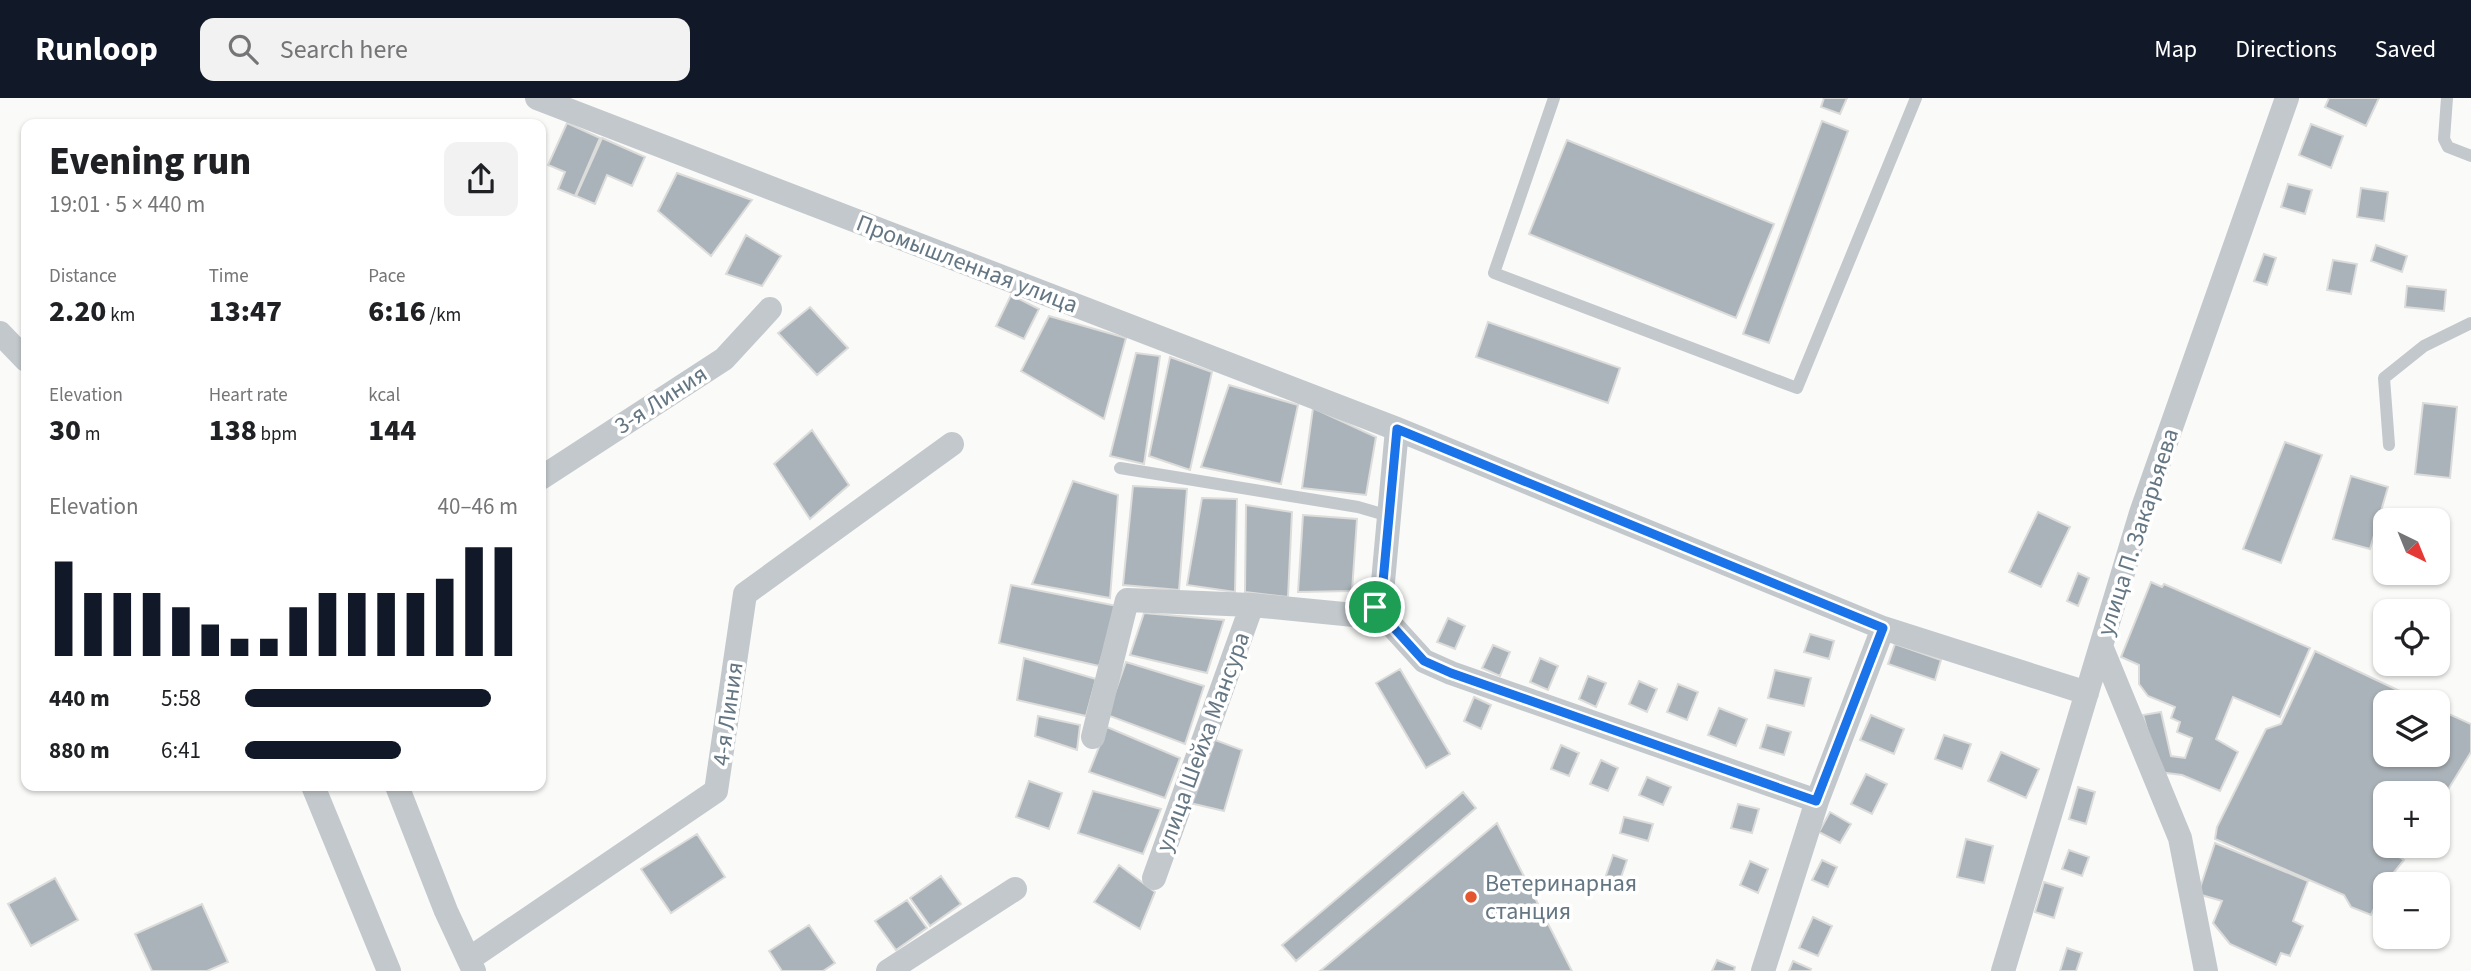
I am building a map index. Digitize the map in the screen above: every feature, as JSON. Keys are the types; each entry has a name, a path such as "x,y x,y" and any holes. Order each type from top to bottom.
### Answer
{"street":[{"name":"Промышленная улица","path":"537,98 1397,429 1883,628 2087,693"},
{"name":"улица П. Закарьяева","path":"2003,971 2141,513 2287,98"},
{"name":"3-я Линия","path":"546,475 724,359 770,309"},
{"path":"0,333 21,355"},
{"path":"1397,429 1382,593 1375,607 1424,661 1451,673 1816,801"},
{"name":"4-я Линия","path":"471,965 716,791 746,594 952,444"},
{"name":"улица Шейха Мансура","path":"1093,737 1127,600 1252,605 1354,615 1375,607"},
{"name":"улица Шейха Мансура","path":"1153,878 1252,605"},
{"path":"1763,971 1816,801 1883,628"},
{"path":"2101,646 2180,838 2206,971"},
{"path":"315,791 389,971"},
{"path":"399,791 446,911 471,965"},
{"path":"888,971 1016,889"}],"lane":[{"path":"1554,98 1494,272 1797,388 1916,98"},
{"path":"2447,98 2444,139 2448,147 2471,156"},
{"path":"2389,445 2384,378 2424,346 2471,323"},
{"path":"1120,468 1359,507 1389,516"}],"building":[{"path":"1824,98 1847,98 1840,114 1821,107"},
{"path":"2329,98 2379,98 2366,126 2325,107"},
{"path":"1822,121 1848,131 1769,343 1743,334"},
{"path":"567,123 600,138 575,196 558,189 565,172 548,165"},
{"path":"2311,124 2343,136 2331,168 2299,155"},
{"path":"602,138 645,157 632,186 607,175 595,204 576,196"},
{"path":"1567,140 1774,224 1736,318 1529,234"},
{"path":"677,173 752,200 711,256 658,211"},
{"path":"2288,184 2312,190 2305,214 2281,207"},
{"path":"2361,188 2388,192 2384,221 2357,217"},
{"path":"746,235 781,256 762,286 726,274"},
{"path":"2376,245 2407,256 2402,272 2371,261"},
{"path":"2264,254 2276,258 2267,285 2254,281"},
{"path":"2333,260 2357,264 2351,294 2327,290"},
{"path":"2407,286 2446,290 2444,311 2405,307"},
{"path":"1011,295 1039,309 1024,339 996,326"},
{"path":"810,307 848,348 817,375 778,333"},
{"path":"1049,316 1126,338 1104,419 1021,371"},
{"path":"1488,322 1620,368 1608,403 1476,357"},
{"path":"1136,353 1160,356 1144,464 1110,456"},
{"path":"1170,357 1212,372 1190,470 1149,456"},
{"path":"1229,385 1298,405 1281,484 1201,467"},
{"path":"2423,403 2457,407 2450,478 2415,474"},
{"path":"1313,408 1376,437 1366,495 1302,488"},
{"path":"812,430 849,485 810,519 774,464"},
{"path":"2285,442 2322,455 2281,563 2243,549"},
{"path":"2351,476 2388,487 2382,508 2373,508 2373,539 2370,549 2333,539"},
{"path":"1073,481 1118,495 1110,598 1032,584"},
{"path":"1133,486 1187,489 1179,590 1123,585"},
{"path":"1202,498 1237,499 1235,592 1187,585"},
{"path":"1246,505 1292,512 1288,597 1245,592"},
{"path":"2038,512 2070,527 2041,587 2009,572"},
{"path":"1303,515 1357,519 1352,591 1298,592"},
{"path":"2078,573 2089,578 2078,606 2067,601"},
{"path":"2151,582 2162,587 2164,584 2310,648 2280,717 2233,697 2216,739 2238,752 2220,791 2182,775 2159,772 2143,715 2161,712 2171,756 2185,758 2192,738 2177,732 2180,722 2171,718 2175,707 2148,696 2139,684 2139,665 2121,657"},
{"path":"1011,585 1117,606 1099,666 999,643"},
{"path":"1144,613 1224,620 1207,673 1130,655"},
{"path":"1448,618 1465,626 1455,649 1437,642"},
{"path":"1810,634 1834,641 1829,659 1804,652"},
{"path":"1895,644 1941,660 1935,680 1888,664"},
{"path":"1493,645 1510,652 1500,676 1482,668"},
{"path":"2315,651 2398,690 2373,690 2373,767 2450,767 2450,714 2471,724 2471,752 2450,786 2450,781 2373,781 2373,858 2404,860 2394,872 2373,872 2371,915 2351,907 2344,895 2215,839 2217,827 2266,729 2281,724"},
{"path":"1024,658 1096,679 1086,716 1017,700"},
{"path":"1540,658 1558,666 1548,690 1530,682"},
{"path":"1126,662 1204,686 1185,744 1107,715"},
{"path":"1400,669 1450,754 1426,768 1376,683"},
{"path":"1775,670 1811,678 1804,706 1768,698"},
{"path":"1588,676 1606,683 1596,707 1579,699"},
{"path":"1639,681 1657,689 1647,712 1629,704"},
{"path":"1678,684 1698,692 1687,720 1667,712"},
{"path":"1474,697 1491,705 1481,729 1464,721"},
{"path":"1719,708 1747,719 1736,746 1708,735"},
{"path":"1871,715 1904,729 1894,754 1860,740"},
{"path":"1038,716 1080,725 1077,750 1035,736"},
{"path":"1767,725 1791,732 1784,755 1760,748"},
{"path":"1107,727 1180,758 1165,798 1089,772"},
{"path":"1944,735 1971,744 1962,769 1935,759"},
{"path":"1210,738 1242,750 1224,811 1190,803"},
{"path":"1561,745 1579,753 1569,776 1551,769"},
{"path":"2001,752 2039,769 2026,798 1988,781"},
{"path":"1601,760 1618,768 1608,791 1590,784"},
{"path":"1866,774 1887,784 1872,814 1851,804"},
{"path":"1647,777 1671,787 1663,805 1639,795"},
{"path":"1029,781 1062,793 1049,829 1016,817"},
{"path":"2078,787 2095,792 2086,824 2069,819"},
{"path":"1093,791 1161,809 1143,854 1078,833"},
{"path":"1463,792 1476,808 1296,961 1282,945"},
{"path":"1738,804 1759,809 1752,833 1731,828"},
{"path":"1830,812 1851,824 1840,843 1819,832"},
{"path":"1624,817 1653,824 1648,841 1620,833"},
{"name":"Ветеринарная станция","path":"1497,823 1572,971 1320,971"},
{"path":"697,834 725,877 671,913 641,869"},
{"path":"1966,839 1993,846 1984,883 1957,877"},
{"path":"2215,843 2308,881 2293,921 2303,926 2290,956 2281,953 2276,965 2230,944 2213,923 2222,901 2198,894"},
{"path":"2069,850 2089,857 2082,876 2062,869"},
{"path":"1613,855 1627,860 1617,889 1603,884"},
{"path":"1822,860 1837,867 1828,887 1812,880"},
{"path":"1750,861 1768,869 1758,893 1740,885"},
{"path":"1119,865 1155,892 1140,929 1094,902"},
{"path":"941,876 961,904 930,926 910,898"},
{"path":"55,878 78,920 31,946 8,904"},
{"path":"2044,882 2063,888 2054,918 2035,912"},
{"path":"907,900 927,928 896,950 875,921"},
{"path":"202,904 228,962 207,971 152,971 135,934"},
{"path":"1813,917 1832,926 1818,956 1799,948"},
{"path":"809,925 835,963 823,971 782,971 769,951"},
{"path":"2067,948 2082,953 2076,971 2060,971"},
{"path":"1717,960 1735,967 1734,971 1712,971"},
{"path":"1793,961 1811,969 1810,971 1789,971"}],"place":[{"name":"Ветеринарная станция","path":"1471,897"}],"route":[{"path":"1397,429 1883,628 1816,801 1451,673 1424,661 1407,646 1375,607 1382,593 1397,429"}]}
